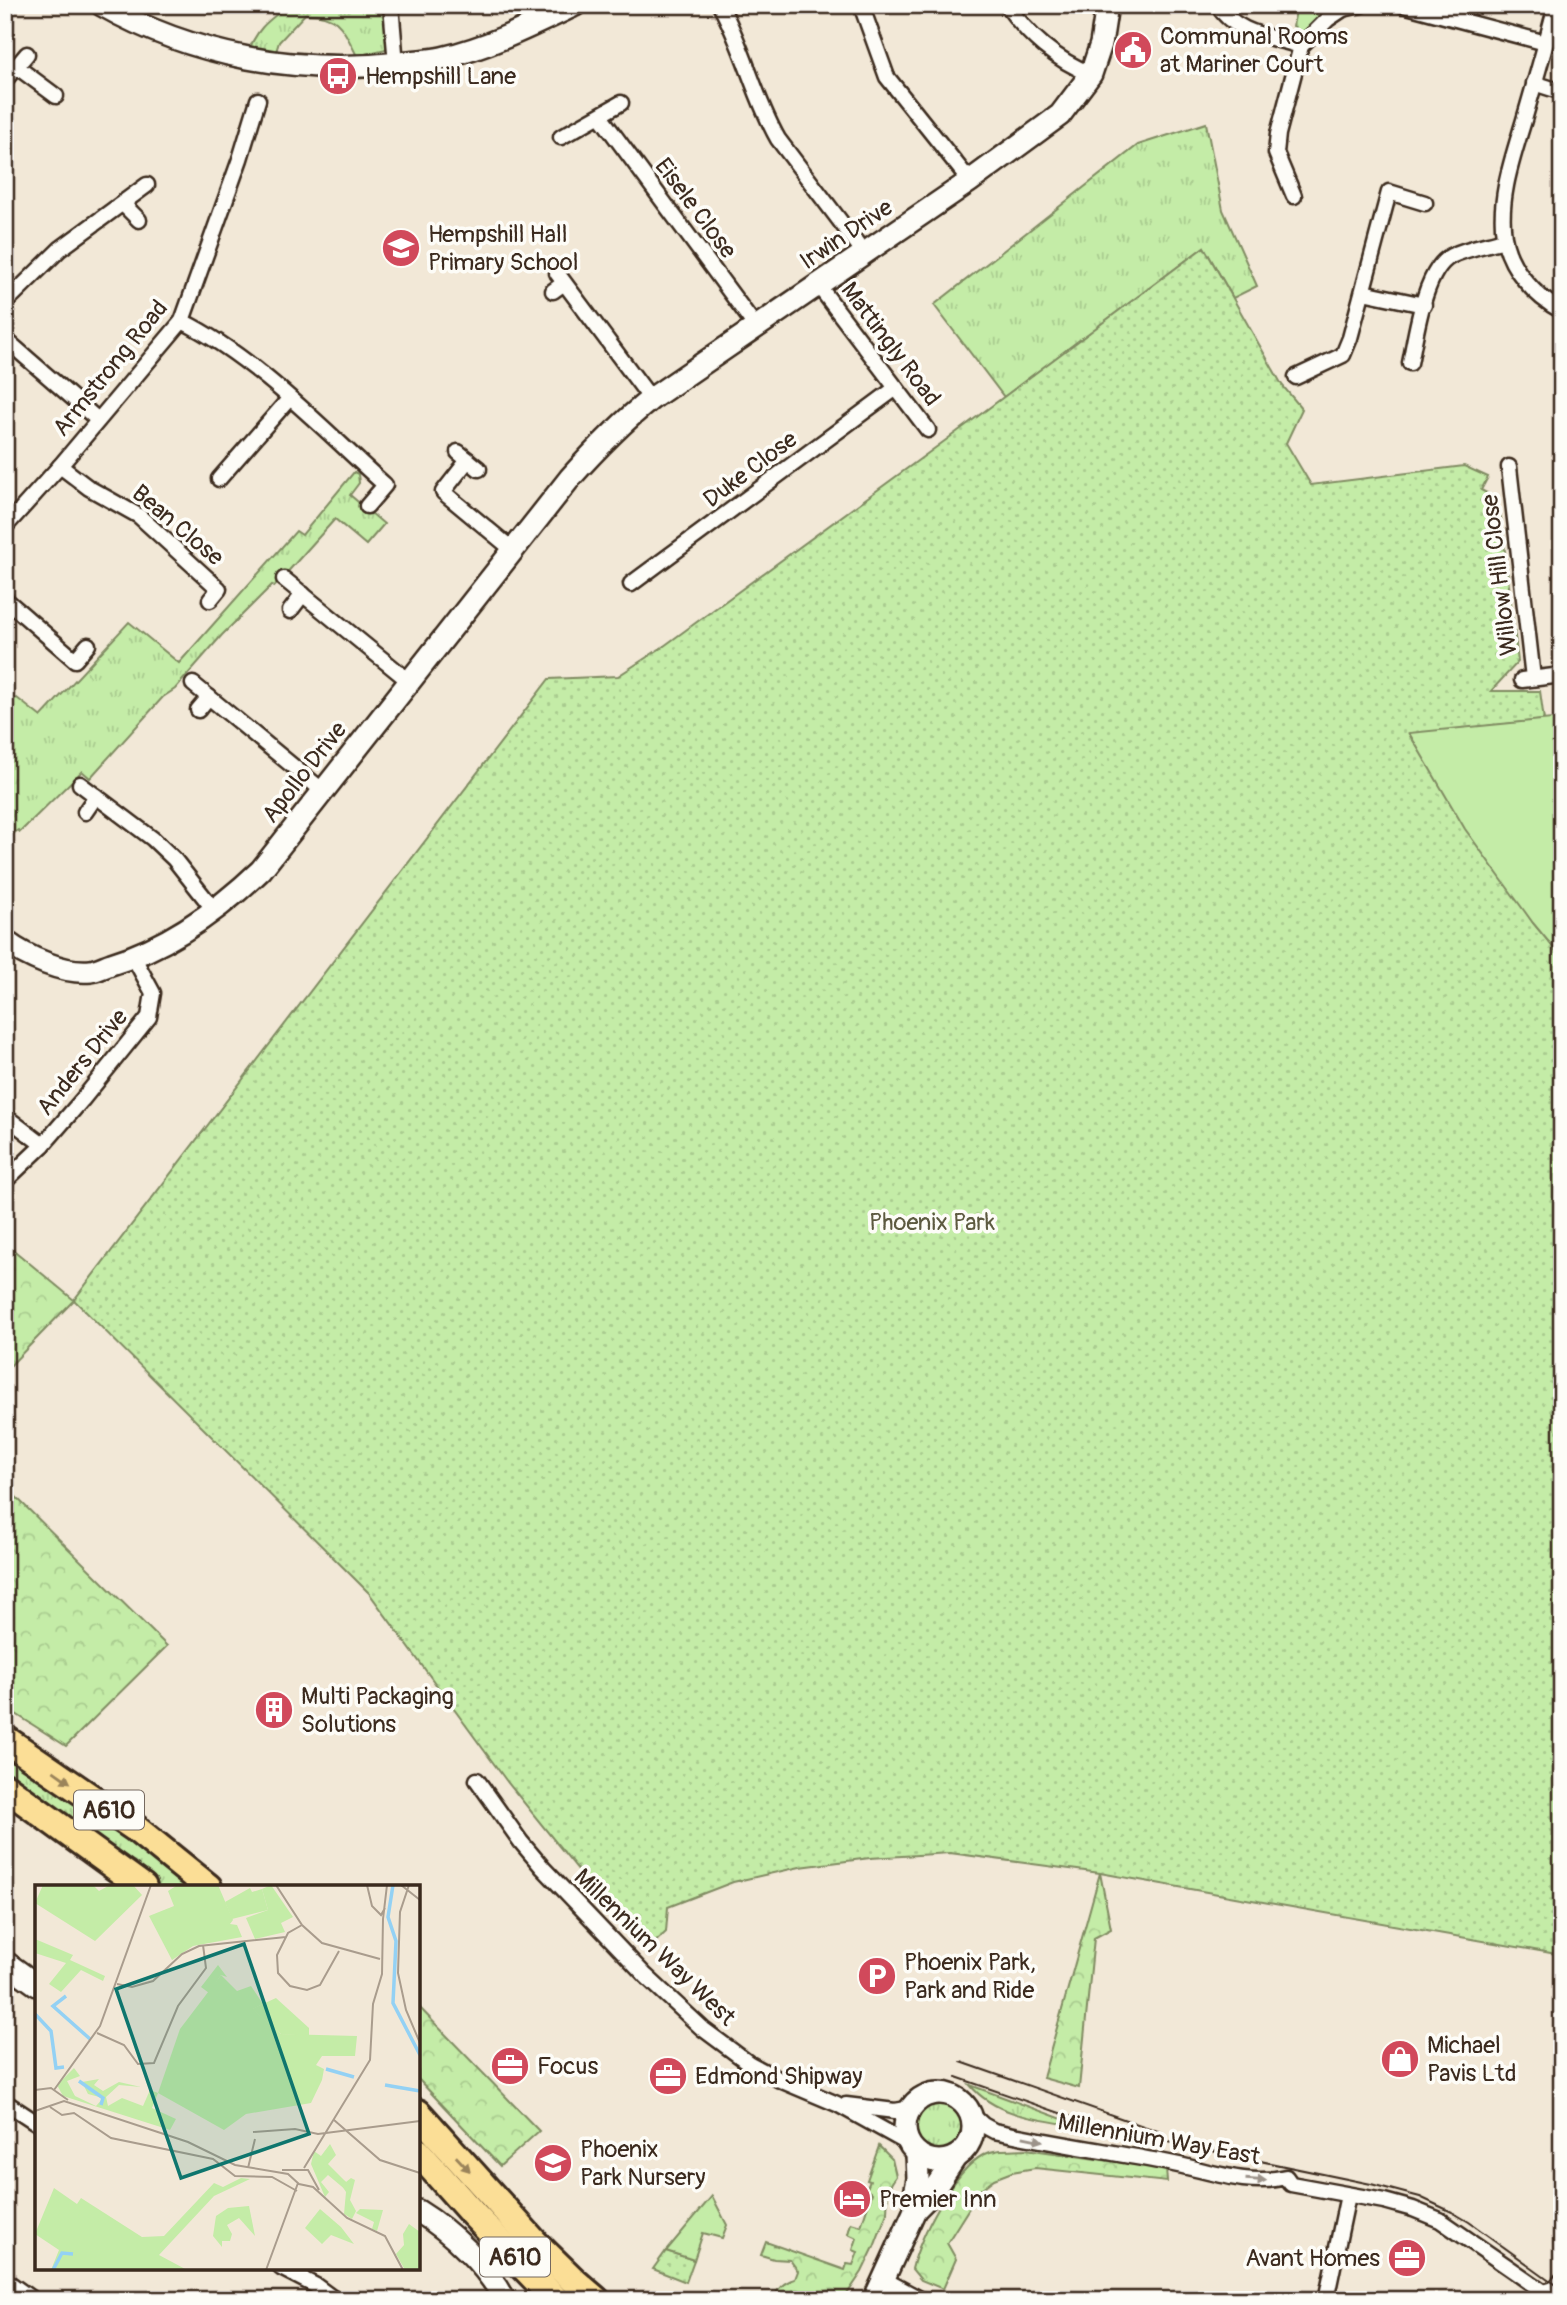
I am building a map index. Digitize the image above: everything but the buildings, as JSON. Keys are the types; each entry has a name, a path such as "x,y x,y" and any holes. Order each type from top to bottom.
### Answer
{"highway":[{"name":"A610","path":"5,1739 135,1828 206,1885"},
{"name":"A610","path":"5,1787 140,1885"},
{"name":"A610","path":"420,2115 535,2242 596,2300"},
{"name":"A610","path":"420,2154 556,2300"}],"street":[{"path":"102,5 142,27 188,44 246,58 339,67 438,59 491,44 575,5"},
{"path":"391,5 396,64"},
{"path":"720,5 742,52 767,120 778,139 865,254"},
{"path":"861,5 887,77 970,181"},
{"path":"1007,5 1043,45 1064,61 1091,74"},
{"name":"Irwin Drive","path":"570,478 622,422 651,399 865,254 1060,115 1091,74 1101,44 1107,5"},
{"path":"1219,5 1224,16 1239,27 1301,46"},
{"path":"1294,196 1276,153 1278,134 1301,46 1328,19 1343,9 1362,5"},
{"path":"1403,5 1546,43"},
{"path":"1556,5 1509,171 1503,208 1504,240 1513,264 1535,293 1562,311"},
{"path":"5,80 27,54"},
{"path":"17,67 56,96"},
{"path":"1534,83 1562,92"},
{"name":"Armstrong Road","path":"5,527 11,509 61,466 182,321 240,159 258,100"},
{"path":"561,138 621,103"},
{"name":"Eisele Close","path":"600,116 756,327"},
{"path":"5,303 60,249 147,185"},
{"path":"1296,377 1343,355 1363,292 1389,192 1425,203"},
{"path":"123,204 139,220"},
{"path":"1410,363 1423,305 1436,270 1449,257 1504,240"},
{"path":"558,283 651,399"},
{"name":"Mattingly Road","path":"818,285 928,430"},
{"path":"1363,292 1423,305"},
{"path":"182,321 211,336 289,399 385,485 367,506"},
{"path":"5,339 99,420"},
{"name":"Duke Close","path":"631,584 896,388"},
{"path":"219,479 289,399"},
{"path":"468,460 443,492 513,550"},
{"name":"Bean Close","path":"61,466 89,488 139,516 219,589 210,600"},
{"name":"Willow Hill Close","path":"1509,467 1528,679 1562,675"},
{"name":"Apollo Drive","path":"5,941 18,951 45,963 89,971 134,958 215,911 261,870 570,478"},
{"path":"1495,486 1511,486"},
{"path":"284,579 409,681"},
{"path":"290,611 303,594"},
{"path":"5,598 75,660 88,645"},
{"path":"192,684 323,791"},
{"path":"198,710 209,697"},
{"path":"80,783 167,852 215,911"},
{"path":"85,811 96,796"},
{"name":"Anders Drive","path":"5,1181 43,1145 149,1017 153,993 134,958"},
{"path":"5,1116 43,1145"},
{"name":"Millennium Way West","path":"477,1780 543,1868 646,1976 703,2029 750,2064 837,2104 913,2149"},
{"path":"5,1962 35,1984"},
{"path":"874,2300 915,2210 931,2194 955,2158 965,2150 972,2139 974,2127 971,2114 959,2099 940,2093 928,2095 912,2108 905,2125 913,2149 918,2179 915,2210"},
{"path":"5,2102 35,2122"},
{"name":"Millennium Way West","path":"837,2104 895,2111 912,2108"},
{"name":"Millennium Way East","path":"971,2114 994,2131 1251,2181 1286,2178 1291,2184 1413,2209 1440,2220 1544,2292 1554,2289 1562,2280"},
{"path":"913,2149 936,2162 955,2158"},
{"path":"1326,2300 1348,2195"},
{"path":"420,2213 454,2239 485,2270 505,2300"},
{"path":"285,2270 316,2286 335,2300"},
{"path":"883,2279 922,2300"},
{"path":"5,2280 33,2300"}],"green space":[{"path":"289,5 391,5 390,48 357,56 338,24 326,16 305,14 279,42 274,58 246,58 262,27"},
{"path":"1297,5 1338,5 1299,36 1295,35 1296,28 1293,26"},
{"path":"1206,123 1223,210 1257,286 1233,298 1204,247 1004,397 934,305 1138,145"},
{"name":"Phoenix Park","path":"1204,247 1282,385 1302,409 1286,443 1311,485 1464,466 1488,477 1481,490 1496,498 1501,518 1518,662 1491,691 1540,691 1544,720 1409,734 1533,923 1562,958 1562,1955 1100,1873 950,1853 870,1858 800,1867 733,1882 668,1907 666,1932 650,1947 625,1928 508,1783 369,1593 74,1300 549,679 618,676 664,646"},
{"path":"354,472 358,474 359,483 350,495 384,524 366,545 335,519 275,586 272,585 222,635 175,689 163,697 90,778 82,771 20,832 18,830 9,837 5,832 5,701 17,698 41,717 129,622 179,663 296,531 302,535"},
{"path":"1562,718 1562,958 1533,923 1465,829 1409,733"},
{"path":"5,1243 74,1300 5,1371"},
{"path":"5,1486 167,1646 66,1746 5,1707"},
{"path":"5,1749 195,1885 155,1885 5,1777"},
{"path":"1100,1873 1111,1929 1094,1938 1079,2088 1043,2078"},
{"path":"420,2008 539,2131 500,2166 420,2081"},
{"path":"970,2085 1084,2127 1008,2111 981,2096"},
{"path":"939,2102 957,2109 964,2127 957,2145 939,2152 921,2145 914,2127 921,2109"},
{"path":"879,2146 892,2159 896,2176 888,2189 887,2213 874,2247 862,2272 843,2300 774,2300 779,2289 795,2279 798,2271 790,2260 761,2255 766,2242 845,2270 847,2264 853,2265 858,2252 853,2250 857,2238 848,2234 851,2223 861,2226 872,2193 866,2190 870,2181 867,2180"},
{"path":"1026,2149 1166,2169 1167,2182 1035,2168 994,2179 981,2189 947,2243 956,2259 943,2289 921,2280 912,2269 916,2256 939,2206 960,2175 988,2153"},
{"path":"712,2196 727,2225 722,2238 703,2233 694,2260 666,2251"},
{"path":"666,2251 694,2260 686,2282 653,2269"}],"tram line":[{"path":"961,2062 1163,2133"},
{"path":"956,2077 1106,2129 1371,2184 1420,2197 1469,2222 1562,2289"}],"place":[{"name":"Communal Rooms at Mariner Court","path":"1133,50"},
{"name":"Hempshill Lane","path":"338,76"},
{"name":"Hempshill Hall Primary School","path":"401,248"},
{"name":"Multi Packaging Solutions","path":"274,1710"},
{"name":"Phoenix Park, Park and Ride","path":"877,1976"},
{"name":"Michael Pavis Ltd","path":"1400,2059"},
{"name":"Focus","path":"510,2066"},
{"name":"Edmond Shipway","path":"668,2076"},
{"name":"Phoenix Park Nursery","path":"553,2163"},
{"name":"Premier Inn","path":"852,2199"},
{"name":"Avant Homes","path":"1407,2258"}]}
